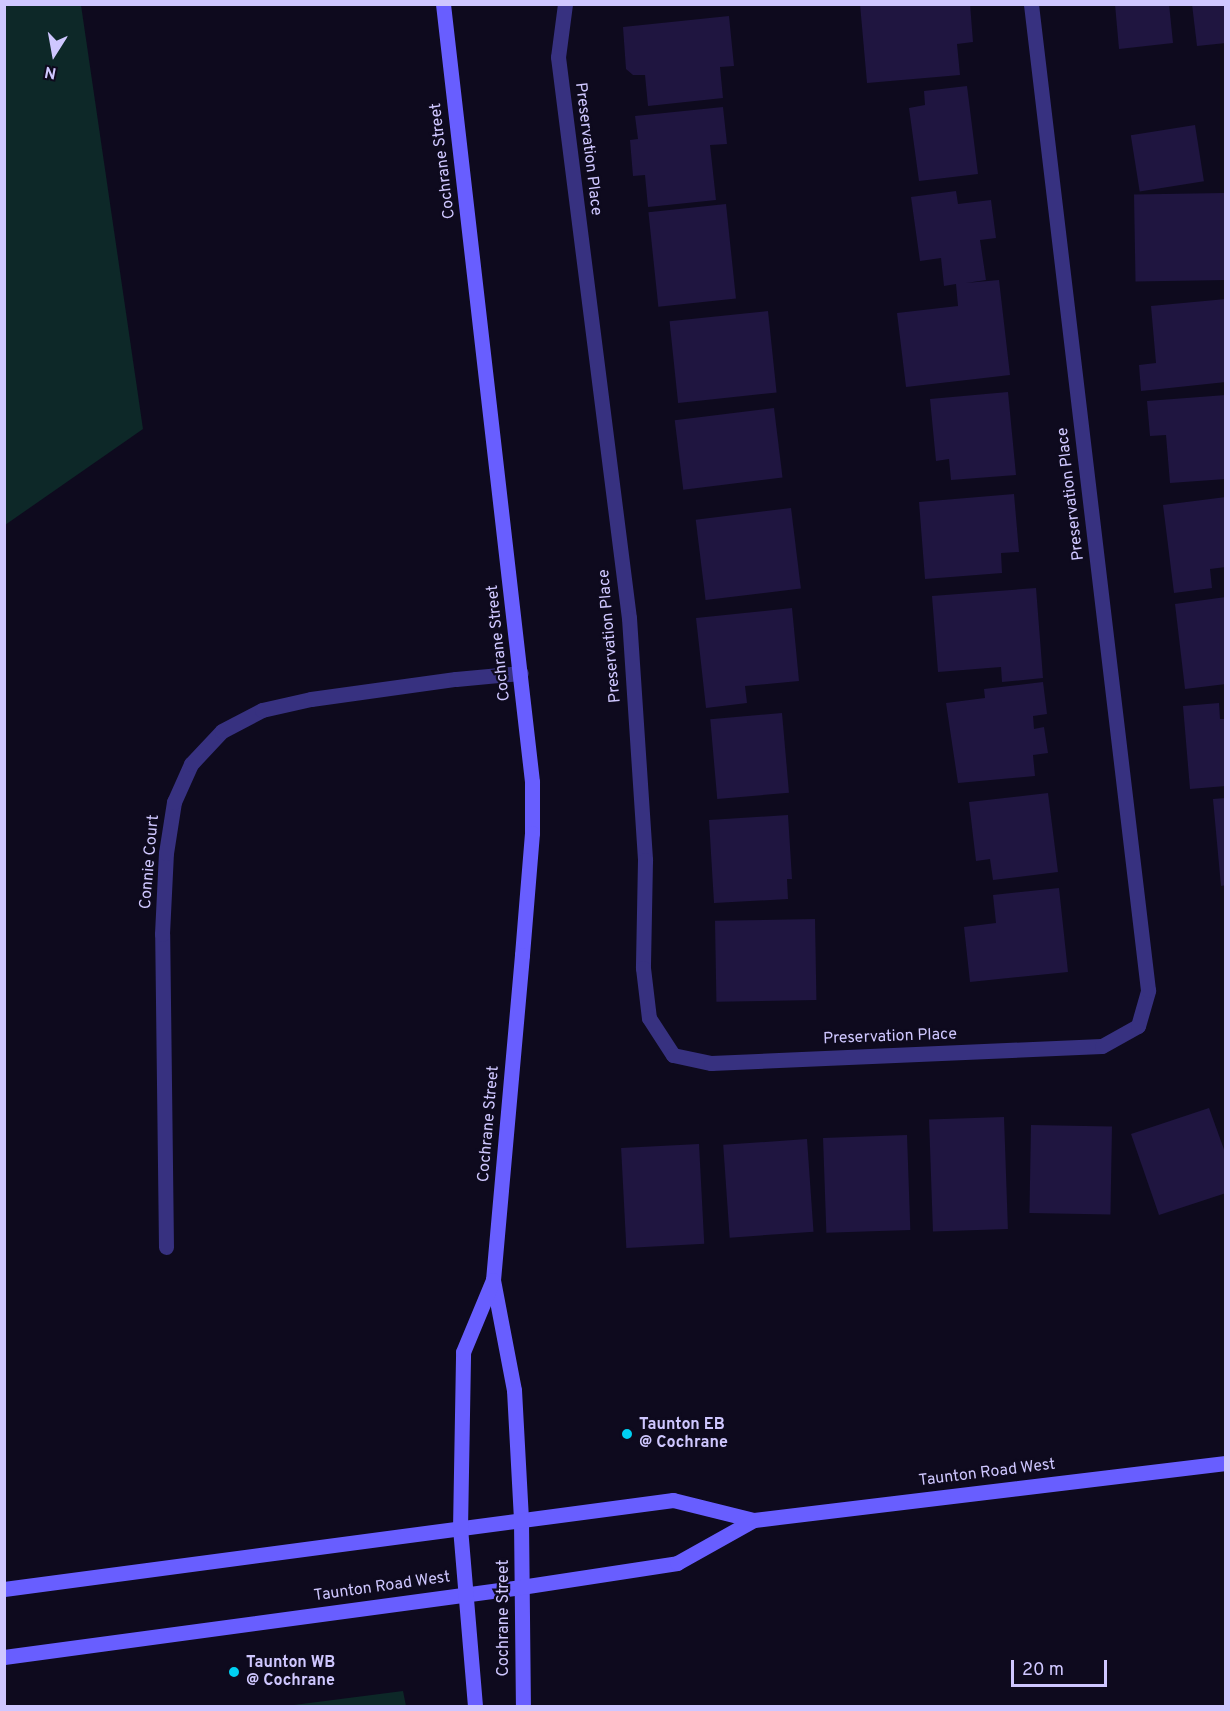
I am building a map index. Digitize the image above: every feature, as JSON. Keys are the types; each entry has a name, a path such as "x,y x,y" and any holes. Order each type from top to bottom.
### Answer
{"street":[{"name":"Cochrane Street","path":"443,4 532,782 532,833 493,1280 514,1390 521,1521 523,1707"},
{"name":"Preservation Place","path":"565,4 558,57 629,618 645,860 643,968 649,1018 673,1055 711,1063 1102,1046 1138,1026 1148,990 1031,4"},
{"name":"Connie Court","path":"166,1247 162,946 166,853 174,802 191,764 222,731 262,710 311,699 456,678 521,673"},
{"name":"Cochrane Street","path":"475,1707 460,1529 463,1352 493,1280"},
{"name":"Taunton Road West","path":"4,1589 673,1500 754,1520 1226,1463"},
{"name":"Taunton Road West","path":"4,1657 521,1587 677,1563 754,1520"}],"green space":[{"path":"5,4 81,5 143,429 5,525"},
{"path":"403,1691 406,1706 286,1706"}],"building":[{"path":"860,4 970,4 973,42 957,44 960,75 867,83"},
{"path":"1115,4 1169,4 1173,43 1119,49"},
{"path":"1192,4 1226,4 1226,43 1197,46"},
{"path":"729,16 734,66 720,67 723,98 648,106 645,75 633,75 626,69 623,27"},
{"path":"967,86 978,174 919,181 909,108 925,105 924,91"},
{"path":"723,107 727,144 710,145 716,200 648,207 645,175 633,176 630,140 638,139 635,116"},
{"path":"1195,125 1204,181 1140,191 1131,135"},
{"path":"956,191 958,204 991,200 996,238 980,240 986,280 966,283 999,280 1010,375 906,387 897,313 958,306 956,284 944,286 941,258 920,261 911,197"},
{"path":"1225,193 1226,280 1136,282 1134,195"},
{"path":"726,204 736,298 658,307 648,212"},
{"path":"1226,299 1226,382 1141,391 1139,365 1156,363 1151,306"},
{"path":"768,311 777,393 678,403 670,321"},
{"path":"1008,392 1016,475 951,480 949,459 936,461 930,399"},
{"path":"1226,395 1226,479 1170,483 1166,435 1150,436 1147,401"},
{"path":"774,408 783,477 683,490 675,420"},
{"path":"1014,494 1019,552 1001,553 1002,573 925,579 919,502"},
{"path":"1226,497 1226,567 1210,569 1212,588 1174,593 1163,505"},
{"path":"791,508 801,588 706,600 696,520"},
{"path":"1036,588 1043,678 1002,682 1001,667 938,672 932,596"},
{"path":"1226,597 1226,684 1185,689 1175,604"},
{"path":"792,608 799,681 745,686 747,703 706,708 696,618"},
{"path":"1043,682 1047,714 1033,716 1034,729 1044,727 1048,753 1033,755 1035,776 958,783 946,703 985,698 984,689"},
{"path":"1219,703 1220,719 1226,719 1226,786 1190,789 1183,706"},
{"path":"782,713 789,793 717,799 710,719"},
{"path":"1048,793 1058,872 993,880 990,859 976,861 969,802"},
{"path":"1226,798 1226,885 1221,886 1213,799"},
{"path":"788,815 792,879 787,879 788,899 714,903 709,820"},
{"path":"1059,888 1068,972 970,982 964,927 996,923 993,895"},
{"path":"815,919 816,1000 716,1002 715,921"},
{"path":"1209,1108 1226,1155 1226,1193 1159,1215 1131,1134"},
{"path":"1004,1117 1008,1229 933,1232 929,1120"},
{"path":"1031,1125 1112,1126 1110,1214 1029,1213"},
{"path":"907,1135 910,1230 826,1233 823,1138"},
{"path":"807,1139 813,1232 730,1238 723,1145"},
{"path":"699,1144 704,1244 626,1248 621,1148"}],"place":[{"name":"Taunton EB @ Cochrane","path":"627,1434"},
{"name":"Taunton WB @ Cochrane","path":"234,1672"}]}
